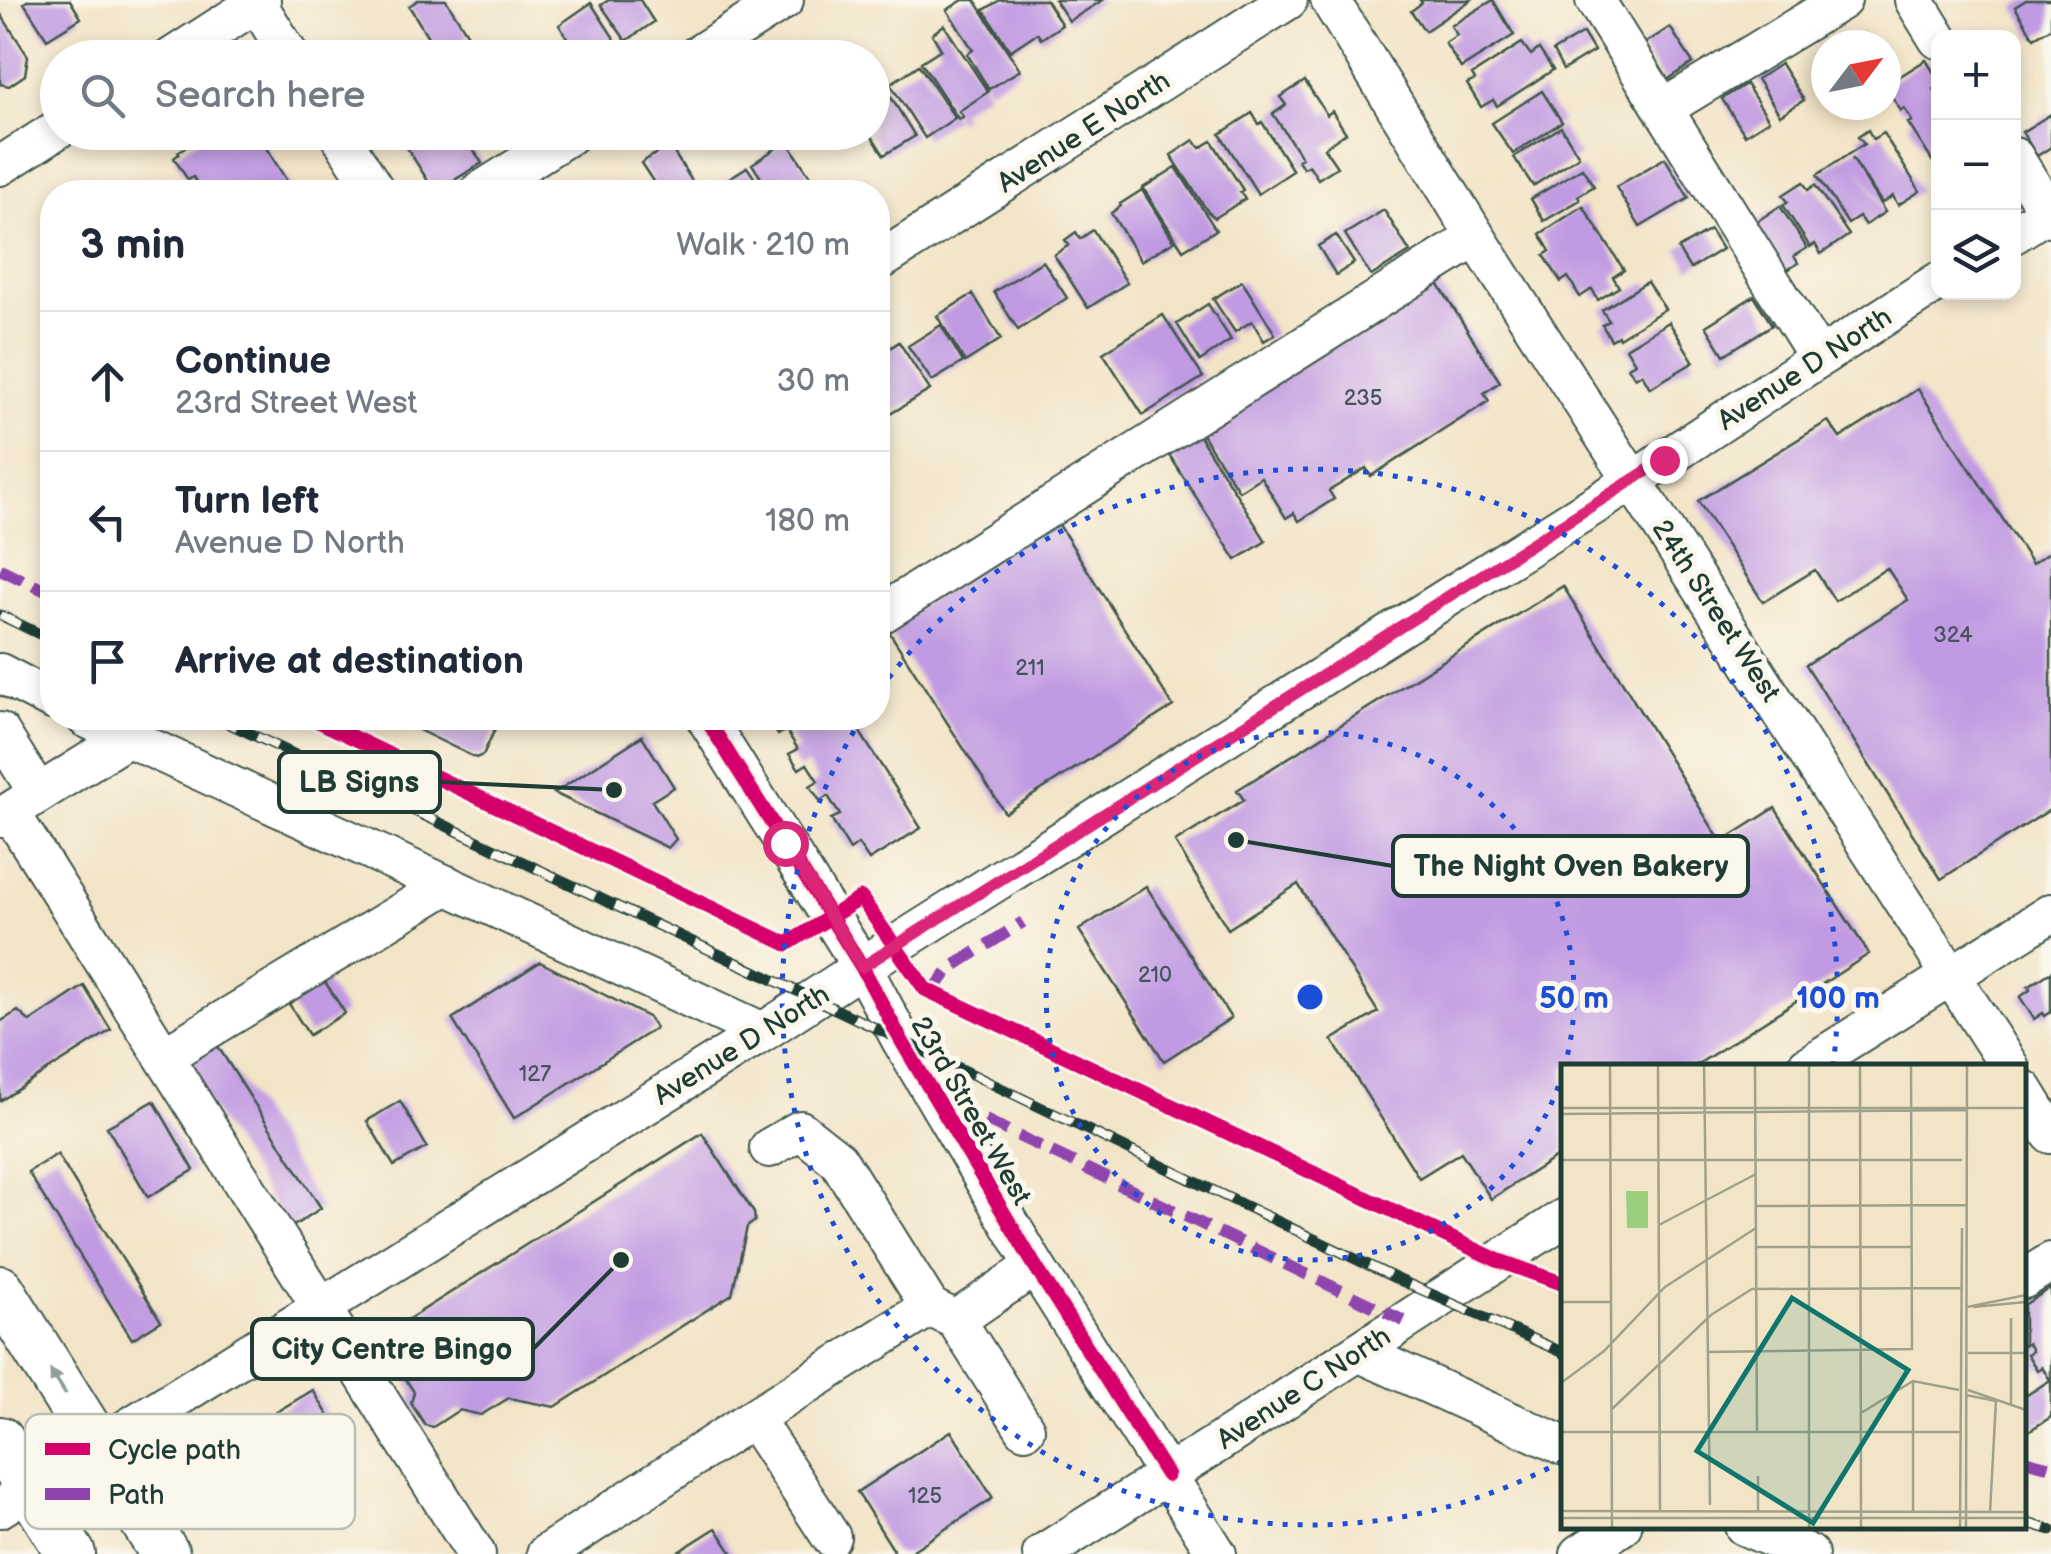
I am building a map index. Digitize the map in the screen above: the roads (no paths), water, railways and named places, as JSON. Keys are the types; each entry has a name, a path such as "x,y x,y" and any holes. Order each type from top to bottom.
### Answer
{"main road":[{"path":"0,1290 77,1414"},
{"path":"0,1441 15,1498"},
{"path":"46,1529 71,1554"},
{"path":"149,1529 165,1554"}],"street":[{"path":"721,40 784,0"},
{"name":"Avenue E North","path":"890,254 1288,0"},
{"name":"24th Street West","path":"1330,0 1476,237 2007,1064"},
{"path":"1595,0 1819,358"},
{"path":"1664,108 1842,0"},
{"path":"1914,0 1933,30"},
{"path":"198,40 257,1 280,40"},
{"path":"0,166 40,140"},
{"path":"349,150 368,180"},
{"path":"498,180 546,150"},
{"path":"2021,168 2050,213 2021,230"},
{"path":"890,608 1476,237"},
{"name":"Avenue D North","path":"151,1414 763,1032 1634,480 1931,286"},
{"path":"0,674 40,694"},
{"path":"111,730 763,1032"},
{"name":"23rd Street West","path":"718,730 862,967 1035,1266 1217,1554"},
{"path":"0,732 16,808 164,1056 476,1554"},
{"path":"16,808 127,738"},
{"path":"164,1056 447,885"},
{"path":"1810,1064 2051,913"},
{"path":"2026,1093 2051,1134"},
{"path":"769,1148 800,1130 838,1160 1024,1428"},
{"name":"Avenue C North","path":"1042,1554 1561,1220"},
{"path":"2026,1279 2051,1262"},
{"path":"546,1554 753,1418 1035,1266"},
{"path":"1358,1352 1561,1445"},
{"path":"753,1418 831,1537"},
{"path":"1751,1529 1809,1554"}],"railway":[{"path":"0,615 40,634"},
{"path":"242,730 1395,1278 1561,1352"},
{"path":"2026,1523 2051,1530"}],"place":[{"name":"LB Signs","path":"614,790"},
{"name":"The Night Oven Bakery","path":"1236,840"},
{"name":"City Centre Bingo","path":"621,1260"}]}
